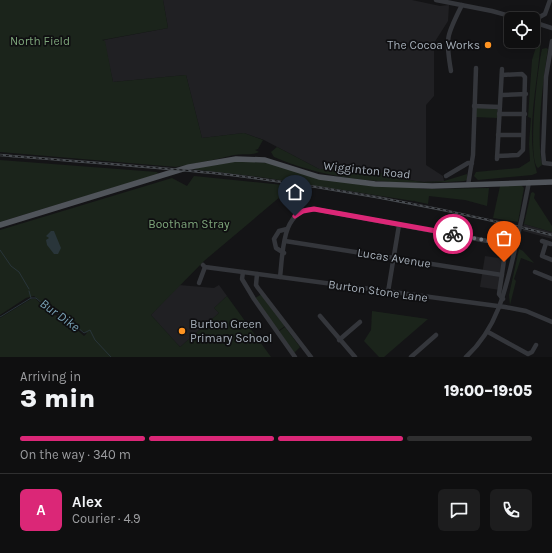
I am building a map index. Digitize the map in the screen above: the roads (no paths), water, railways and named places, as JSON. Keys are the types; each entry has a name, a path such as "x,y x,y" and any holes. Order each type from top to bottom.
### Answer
{"main road":[{"name":"Wigginton Road","path":"0,225 189,167 236,159 265,160 319,177 351,182 400,186 550,182"}],"street":[{"path":"436,0 442,0 504,14"},
{"path":"450,0 459,5"},
{"path":"540,18 545,14 550,0"},
{"path":"451,71 447,49 448,34 459,5"},
{"path":"540,24 552,28"},
{"path":"552,41 546,77 543,152 546,164 552,164"},
{"path":"471,185 476,68"},
{"path":"502,68 502,75 502,95 499,114 497,158 522,153 526,94 525,75 502,75"},
{"path":"502,95 526,94"},
{"path":"474,106 500,107"},
{"path":"499,114 524,114"},
{"path":"498,135 523,135"},
{"path":"446,176 468,163 472,163"},
{"path":"467,357 488,332 500,307 531,182"},
{"path":"280,277 287,229 295,216 310,209 504,244 506,248 498,294 503,298"},
{"path":"388,292 399,225"},
{"path":"284,253 276,248 274,239 279,231 287,229"},
{"name":"Lucas Avenue","path":"286,241 502,275"},
{"path":"546,243 542,256 552,260"},
{"name":"Burton Stone Lane","path":"199,284 204,266 526,311 552,322"},
{"path":"243,272 242,279 254,299 295,357"},
{"path":"535,272 552,279"},
{"path":"257,274 256,281 258,288 265,294 311,357"},
{"path":"320,316 355,357"},
{"path":"339,340 360,322"},
{"path":"488,332 528,354 532,352 536,345"},
{"path":"411,357 436,335"}],"waterway":[{"path":"0,250 11,266 19,272 29,289"},
{"name":"Bur Dike","path":"29,291 31,298"},
{"name":"Bur Dike","path":"0,317 31,298 36,298 52,312 64,316 84,333 90,330 95,340 111,357"}],"railway":[{"path":"0,155 214,173 299,184 384,198 468,215 552,235"}],"place":[{"name":"The Cocoa Works","path":"488,45"},
{"name":"Burton Green Primary School","path":"182,331"}],"park label":[{"name":"North Field","path":"40,41"},
{"name":"Bootham Stray","path":"189,224"}]}
